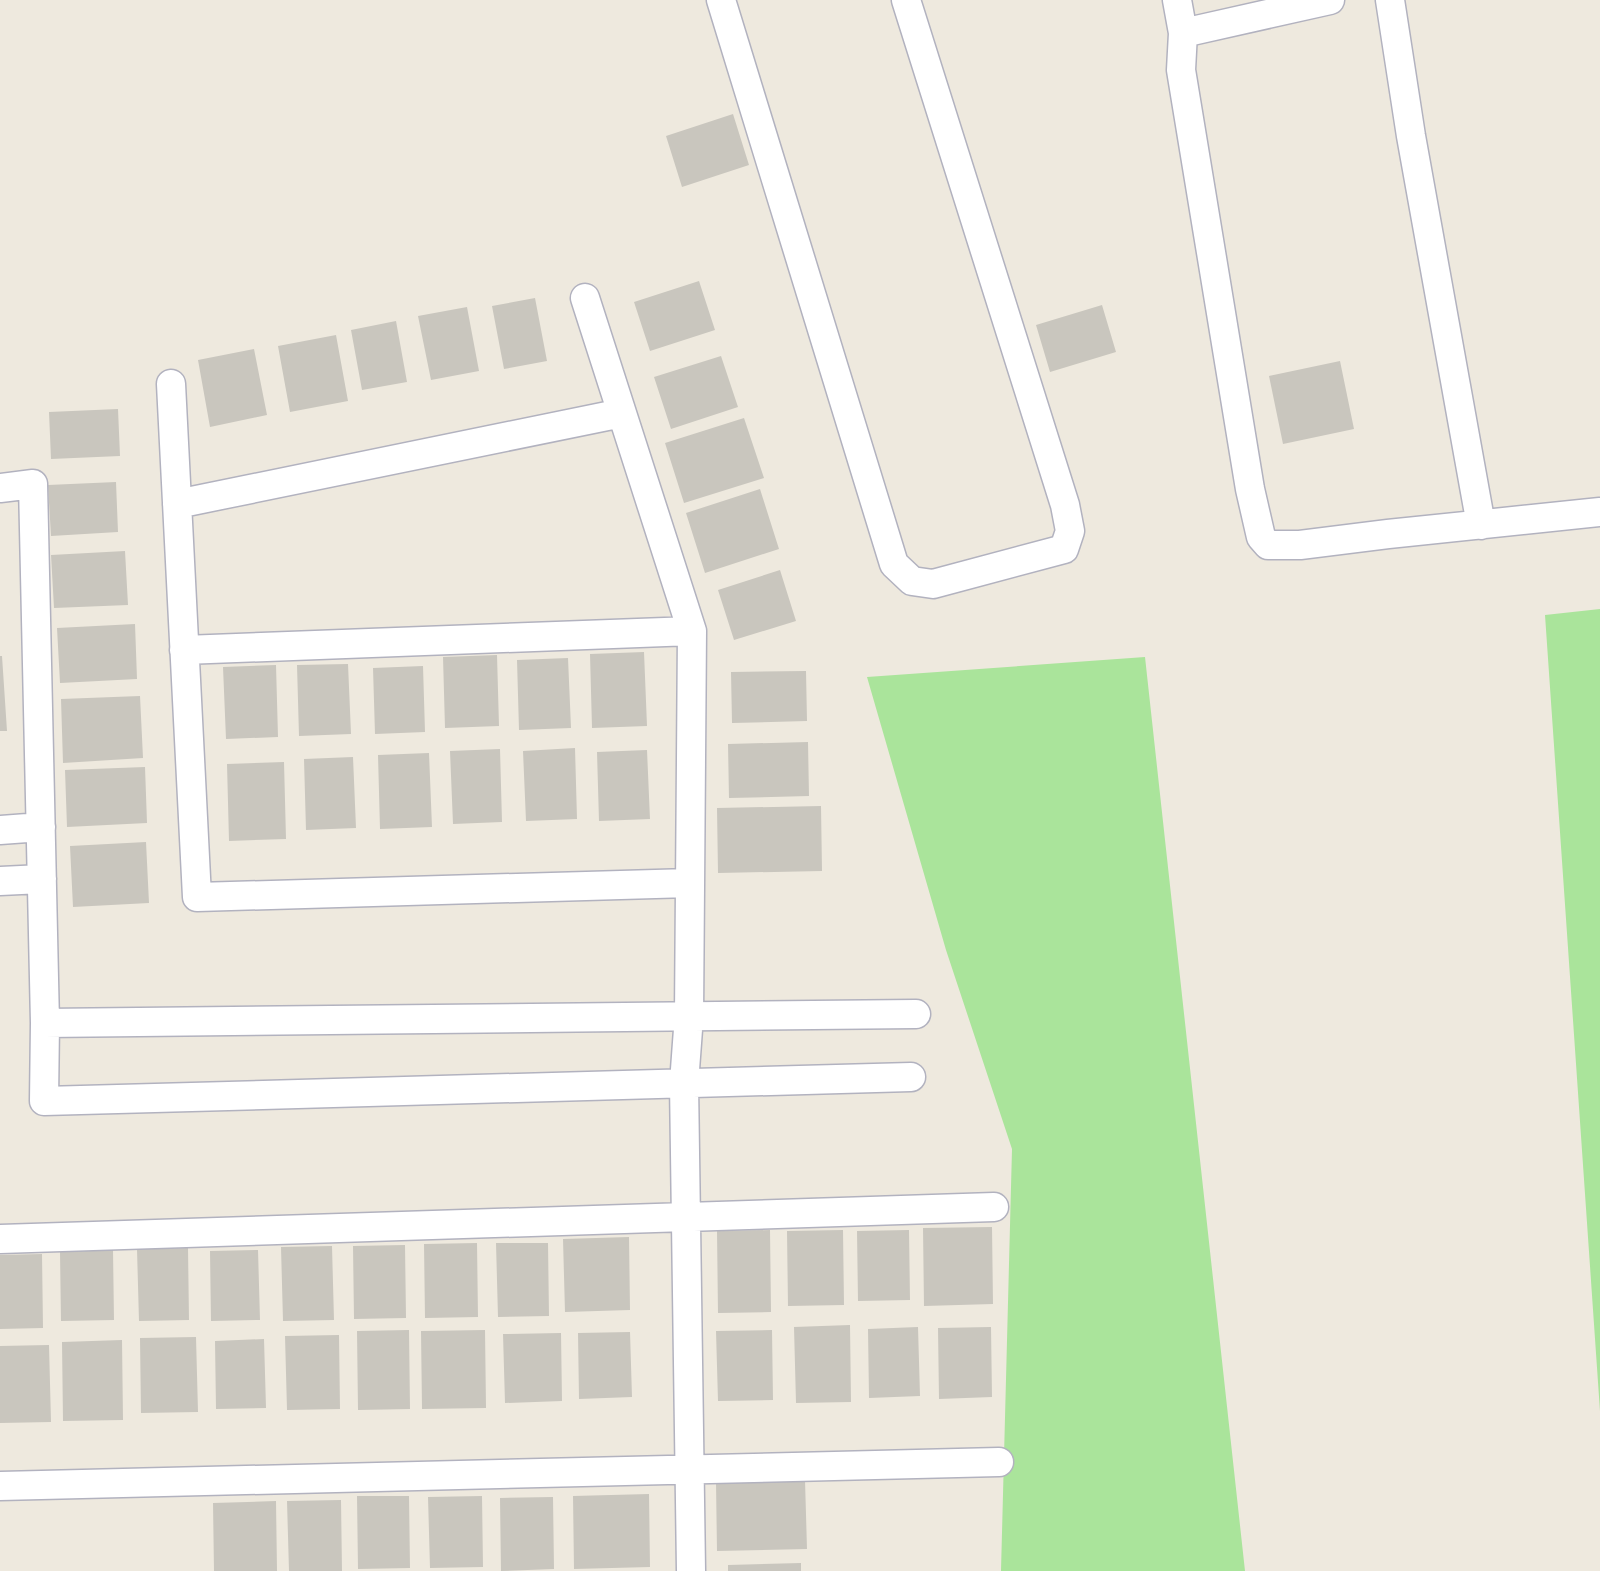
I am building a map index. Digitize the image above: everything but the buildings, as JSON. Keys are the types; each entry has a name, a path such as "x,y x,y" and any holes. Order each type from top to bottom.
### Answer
{"street":[{"path":"721,0 894,564 912,581 933,584 1064,549 1070,531 1065,505 906,0"},
{"path":"1177,0 1183,33 1181,70 1250,489 1261,537 1268,545 1300,545 1600,512"},
{"path":"1183,33 1331,0"},
{"path":"1390,0 1411,136 1481,525"},
{"path":"585,298 692,631 689,1016 684,1083 691,1571"},
{"path":"171,384 197,897 690,883"},
{"path":"177,504 622,413"},
{"path":"0,488 33,484 45,1023 44,1101 911,1077"},
{"path":"184,650 692,631"},
{"path":"0,830 41,827"},
{"path":"0,881 42,879"},
{"path":"45,1023 916,1014"},
{"path":"0,1239 994,1207"},
{"path":"0,1486 999,1462"}],"green space":[{"path":"1600,609 1600,1411 1545,615"},
{"path":"1145,657 1245,1571 1001,1571 1012,1149 946,950 867,677"}]}
